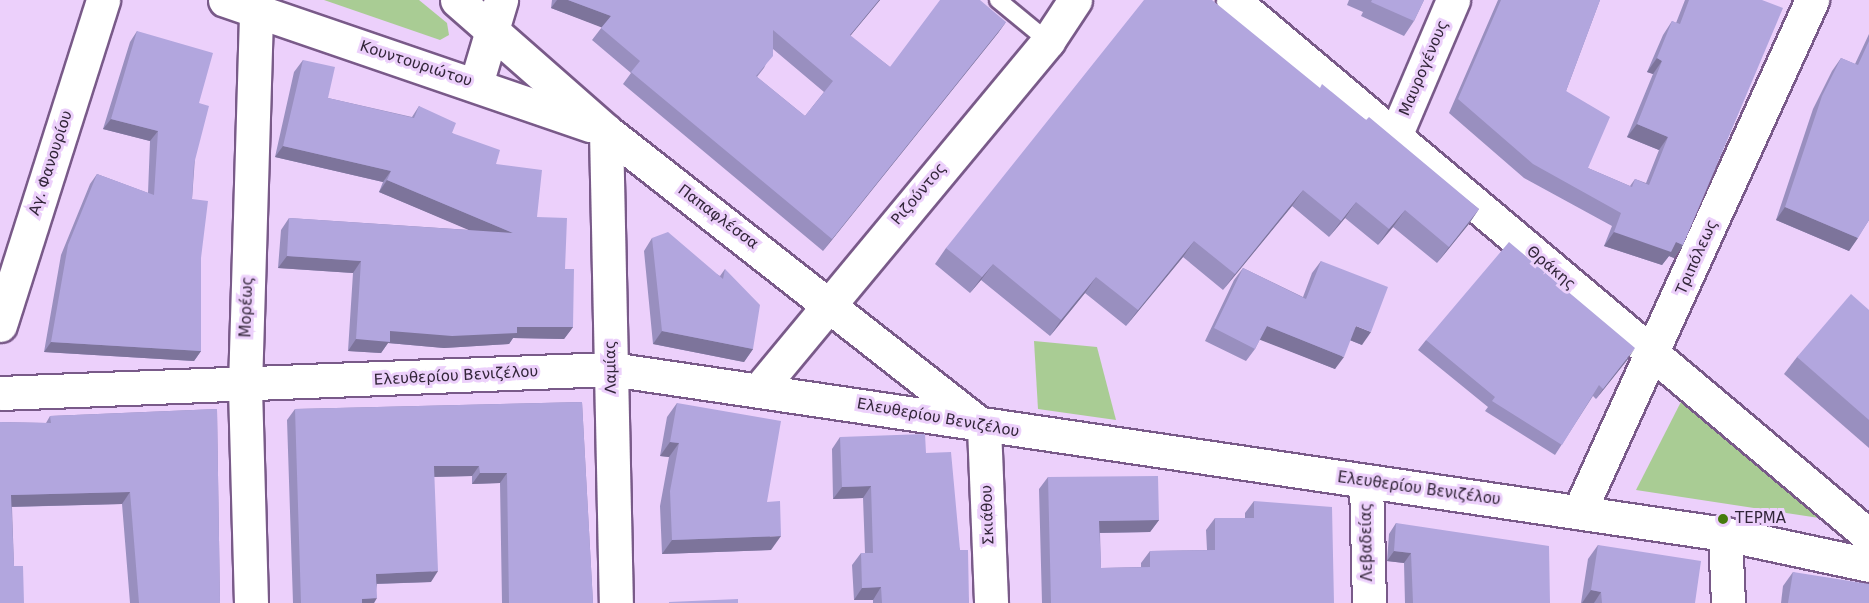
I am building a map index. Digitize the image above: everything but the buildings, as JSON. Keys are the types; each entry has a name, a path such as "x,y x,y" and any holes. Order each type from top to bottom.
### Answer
{"street":[{"name":"Αγ. Φανουρίου","path":"0,325 103,0"},
{"name":"Κουντουριώτου","path":"225,0 476,84 606,131"},
{"name":"Παπαφλέσσα","path":"457,0 496,14 606,131 828,301 984,427"},
{"name":"Ριζούντος","path":"761,387 828,301 1048,41 1076,0"},
{"name":"Θράκης","path":"1233,0 1869,536"},
{"name":"Μαυρογένους","path":"1395,136 1453,0"},
{"name":"Τριπόλεως","path":"1579,512 1654,354 1812,0"},
{"name":"Μορέως","path":"251,603 245,386 256,11"},
{"path":"476,84 496,14"},
{"name":"Λαμίας","path":"606,131 616,603"},
{"name":"Ελευθερίου Βενιζέλου","path":"0,393 245,386 611,369 761,387 984,427 1725,534 1869,565"},
{"name":"Σκιάθου","path":"984,427 991,603"},
{"name":"Λεβαδείας","path":"1366,481 1369,603"},
{"path":"1725,534 1728,603"}],"lane":[{"path":"998,0 1048,41"}],"green space":[{"path":"324,0 419,0 447,23 449,35 440,40"},
{"path":"1034,341 1097,347 1116,420 1038,409"},
{"path":"1687,390 1839,521 1636,490"}],"place":[{"name":"TΕΡΜΑ","path":"1723,519"}]}
